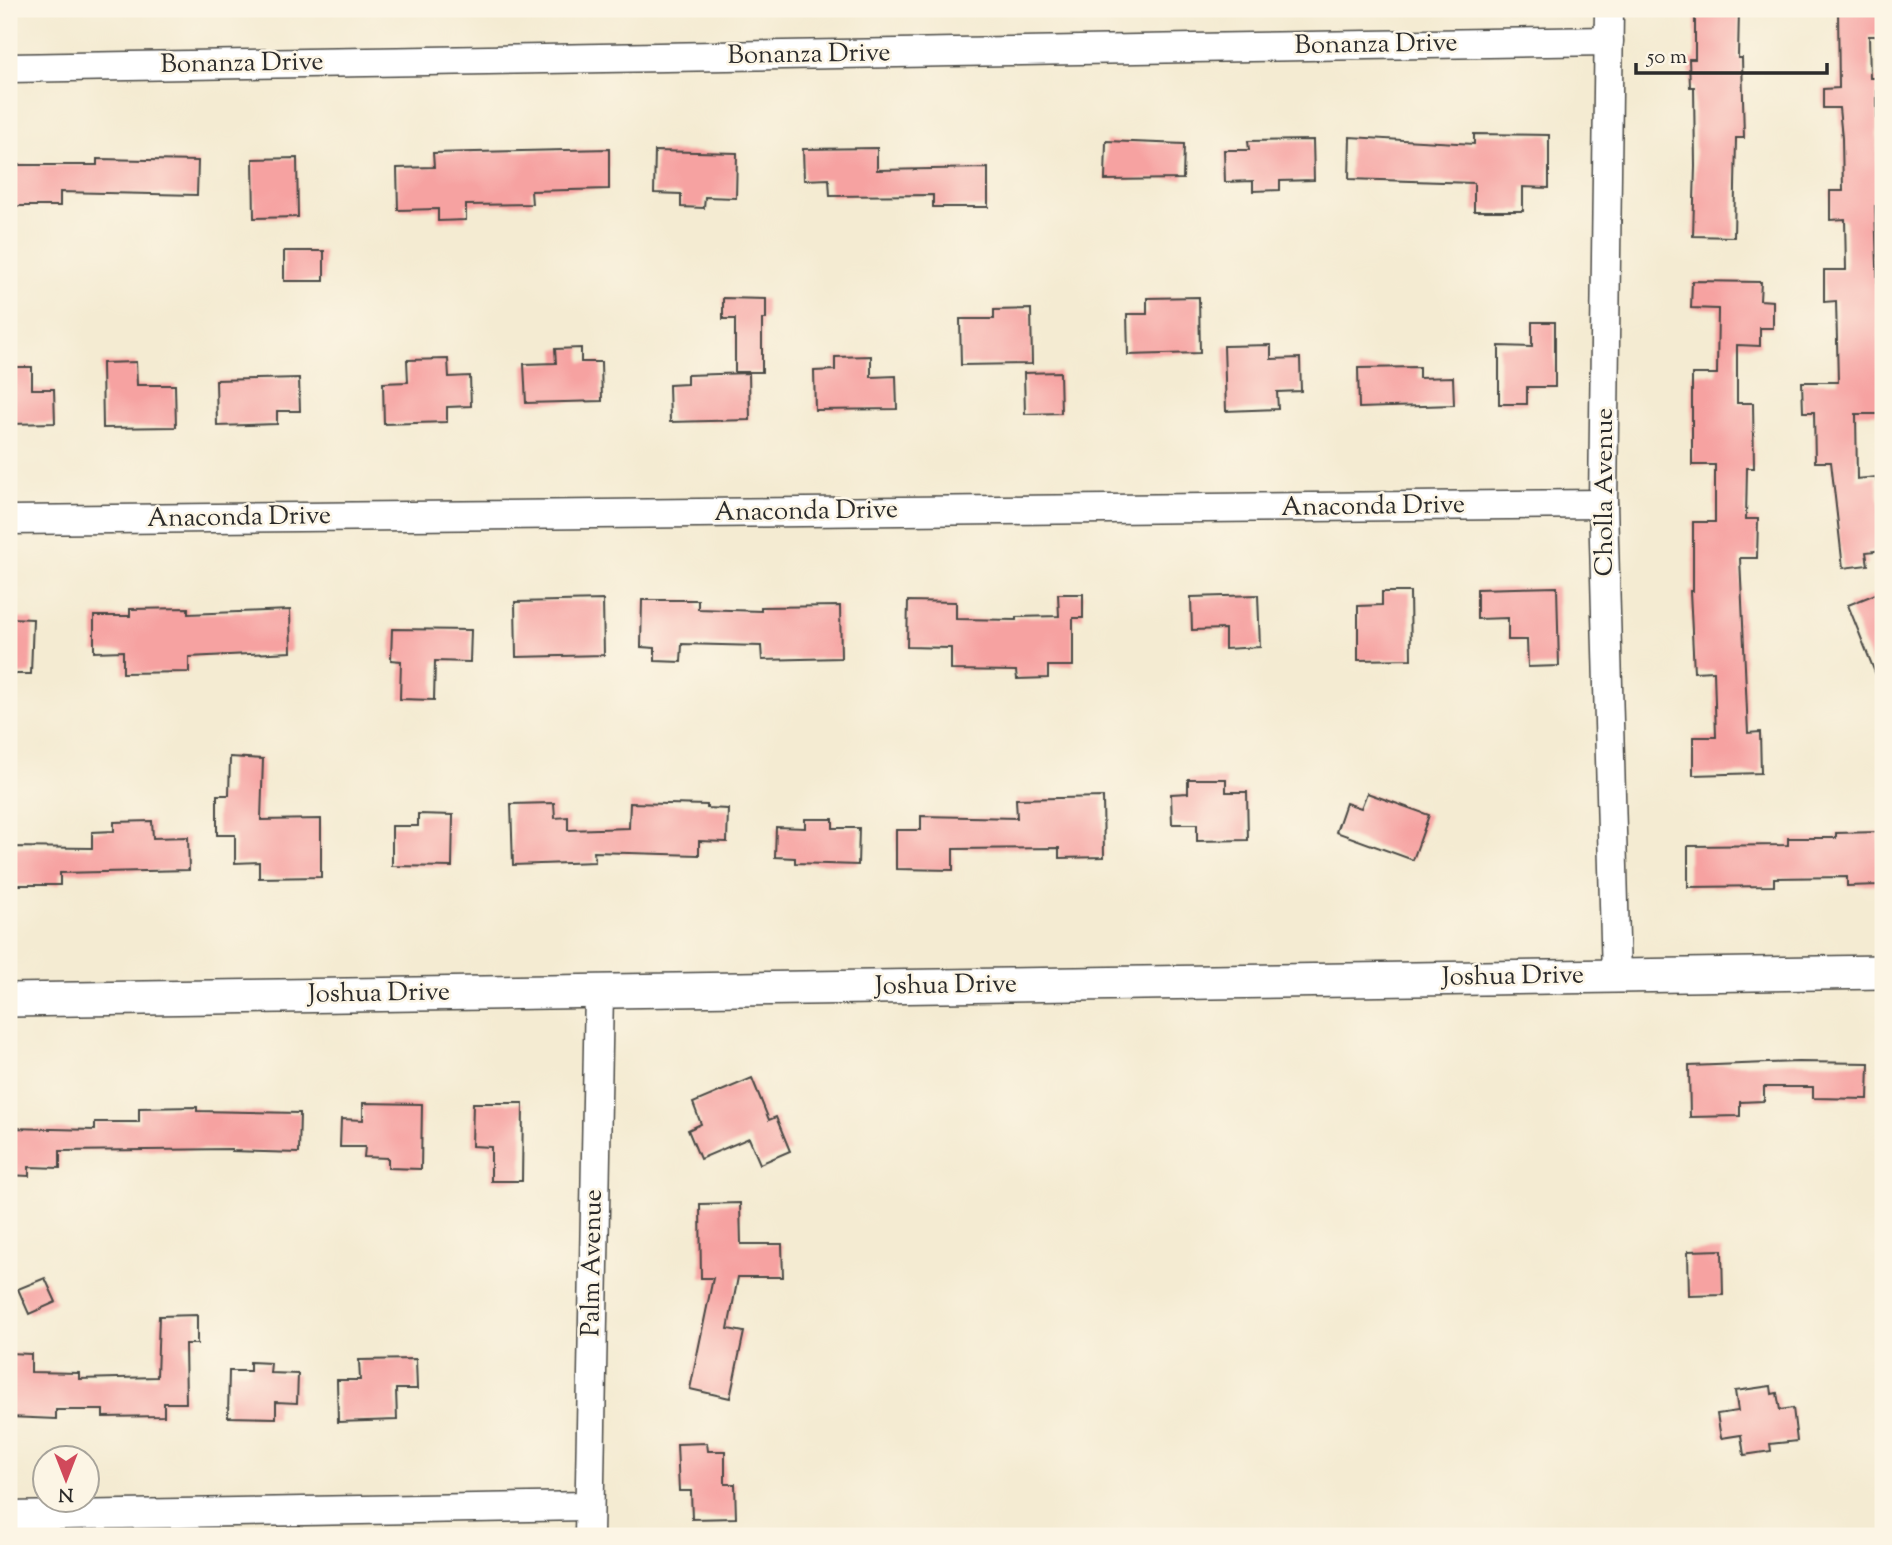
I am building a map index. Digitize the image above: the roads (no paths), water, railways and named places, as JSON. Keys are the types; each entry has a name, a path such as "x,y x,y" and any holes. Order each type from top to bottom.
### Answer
{"street":[{"name":"Cholla Avenue","path":"1609,9 1603,504 1616,976"},
{"name":"Bonanza Drive","path":"9,68 1609,41"},
{"name":"Anaconda Drive","path":"9,520 1603,504"},
{"name":"Joshua Drive","path":"9,1000 1883,972"},
{"name":"Palm Avenue","path":"589,1536 598,991"},
{"path":"9,1516 589,1506"}]}
